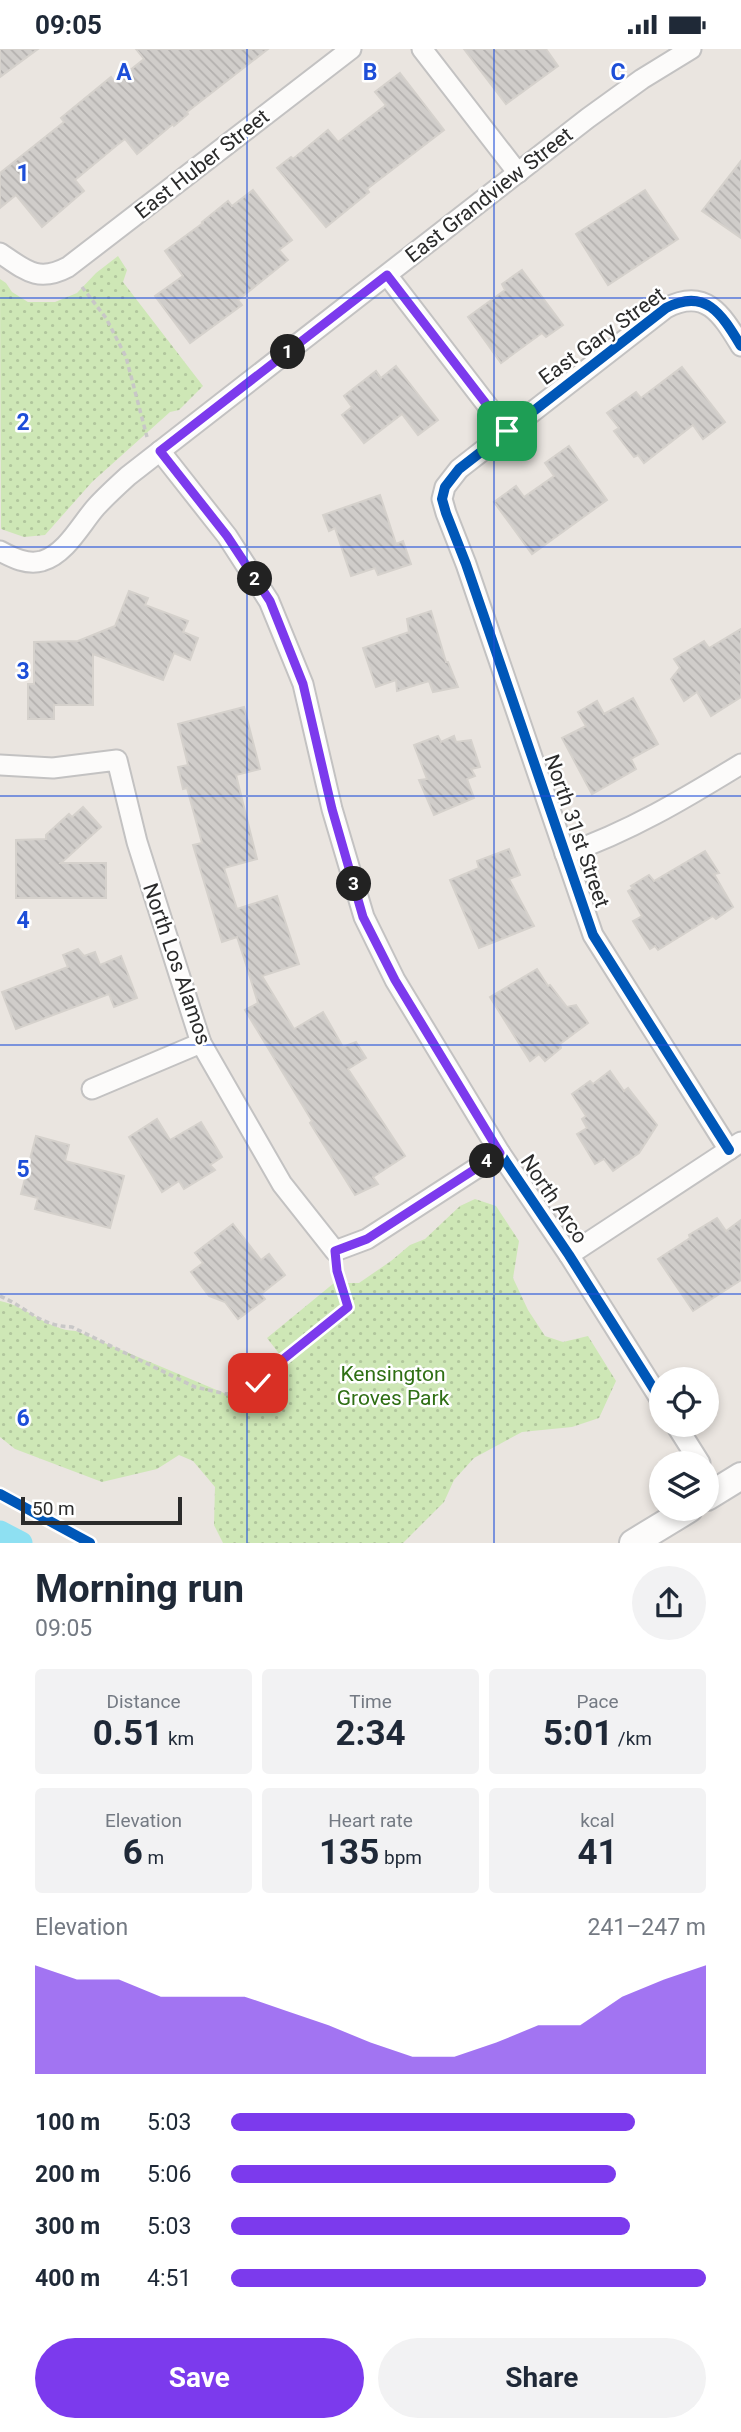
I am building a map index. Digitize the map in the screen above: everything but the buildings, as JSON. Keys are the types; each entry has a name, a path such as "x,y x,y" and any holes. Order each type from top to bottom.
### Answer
{"main road":[{"path":"719,1484 741,1476"},
{"path":"633,1543 669,1521"}],"street":[{"name":"East Huber Street","path":"0,253 30,272 49,275 76,261 351,49"},
{"path":"422,49 518,173"},
{"name":"East Grandview Street","path":"0,551 15,559 34,562 44,561 53,555 153,444 387,275 615,99 691,49"},
{"path":"387,275 507,431"},
{"name":"East Gary Street","path":"442,499 445,487 459,468 666,308 687,300 699,301 719,313 741,346"},
{"name":"North Arco","path":"153,444 227,536 270,601 303,684 332,809 363,917 395,980 500,1153 649,1381"},
{"name":"North 31st Street","path":"442,499 593,935 735,1146"},
{"name":"North Los Alamos","path":"0,765 53,768 117,760 137,842 201,1043 282,1184 335,1251"},
{"path":"565,854 629,829 667,810 741,764"},
{"path":"92,1089 201,1043"},
{"path":"569,1255 735,1146"},
{"path":"335,1251 367,1239 500,1153"}],"path":[{"path":"82,287 116,335 126,357 153,444"},
{"path":"0,1297 16,1303 41,1321 72,1327 195,1387 226,1394 243,1391 258,1383 348,1307 337,1271 335,1251"}],"green space":[{"path":"118,256 127,270 123,282 203,386 179,410 170,412 92,482 45,535 24,537 1,529 0,279 12,292 28,302 55,302 77,293 96,273"},
{"name":"Kensington Groves Park","path":"475,1199 496,1206 519,1241 513,1278 528,1310 545,1336 563,1342 588,1336 616,1381 599,1418 572,1427 522,1432 474,1458 454,1480 444,1502 403,1543 223,1543 214,1525 215,1487 193,1461 179,1455 157,1469 102,1482 15,1449 0,1437 0,1301 55,1327 76,1331 231,1396 241,1395 288,1365 267,1338 334,1283 359,1283 410,1245 425,1239 460,1206"}],"waterway":[{"path":"0,1532 21,1543"}],"cycle path":[{"path":"729,1150 593,935 442,499 445,487 459,469 666,308 680,302 692,301 711,307 727,324 741,346"},
{"path":"160,451 227,536 269,601 303,684 332,809 364,917 395,980 500,1153 649,1381"},
{"path":"0,1494 90,1543"}],"route":[{"path":"258,1383 348,1307 337,1271 335,1251 367,1239 500,1153 395,980 363,917 332,809 303,684 270,601 227,536 160,451 387,275 507,431"}]}
